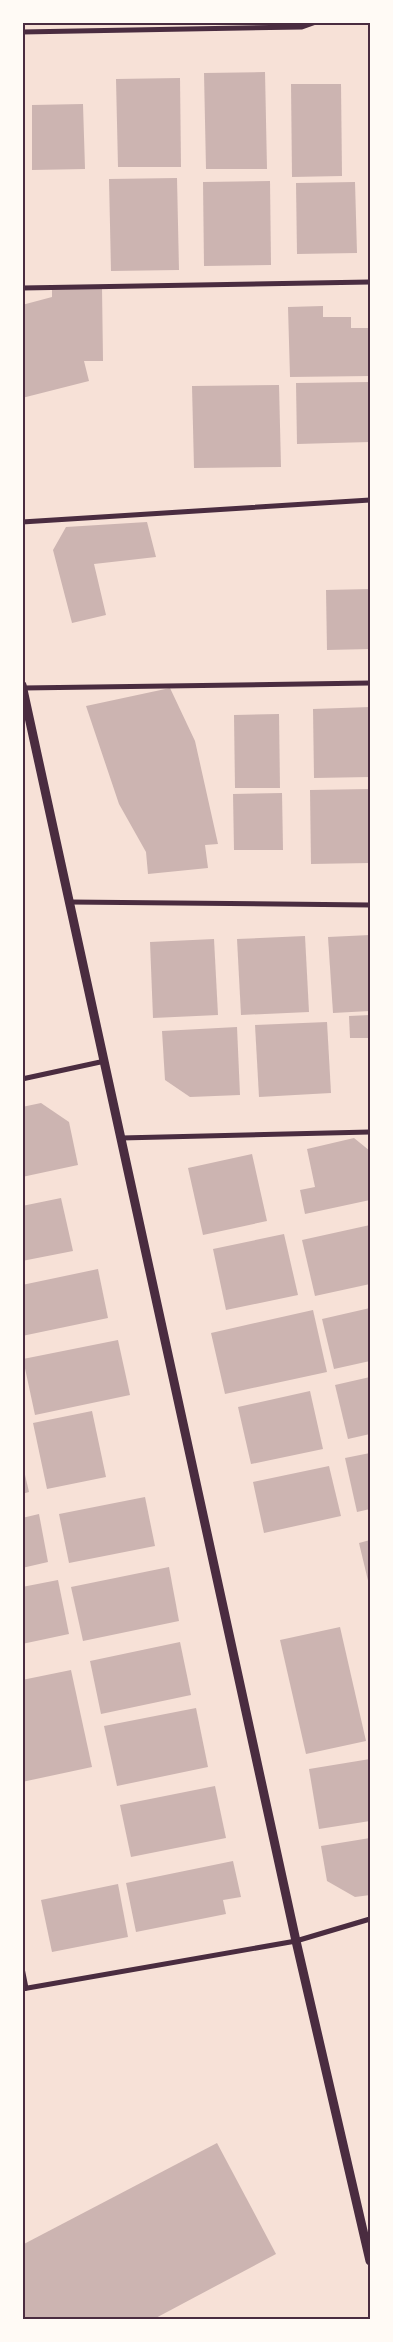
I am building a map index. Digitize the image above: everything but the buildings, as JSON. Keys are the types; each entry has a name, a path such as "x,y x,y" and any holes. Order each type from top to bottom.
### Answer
{"street":[{"path":"22,32 302,27 316,22"},
{"path":"22,288 370,282"},
{"path":"22,522 370,500"},
{"path":"370,683 23,686 296,1941 370,2261"},
{"path":"69,902 370,905"},
{"path":"22,1080 106,1061"},
{"path":"120,1138 370,1132"},
{"path":"22,1968 24,1988 296,1941 370,1919"}]}
